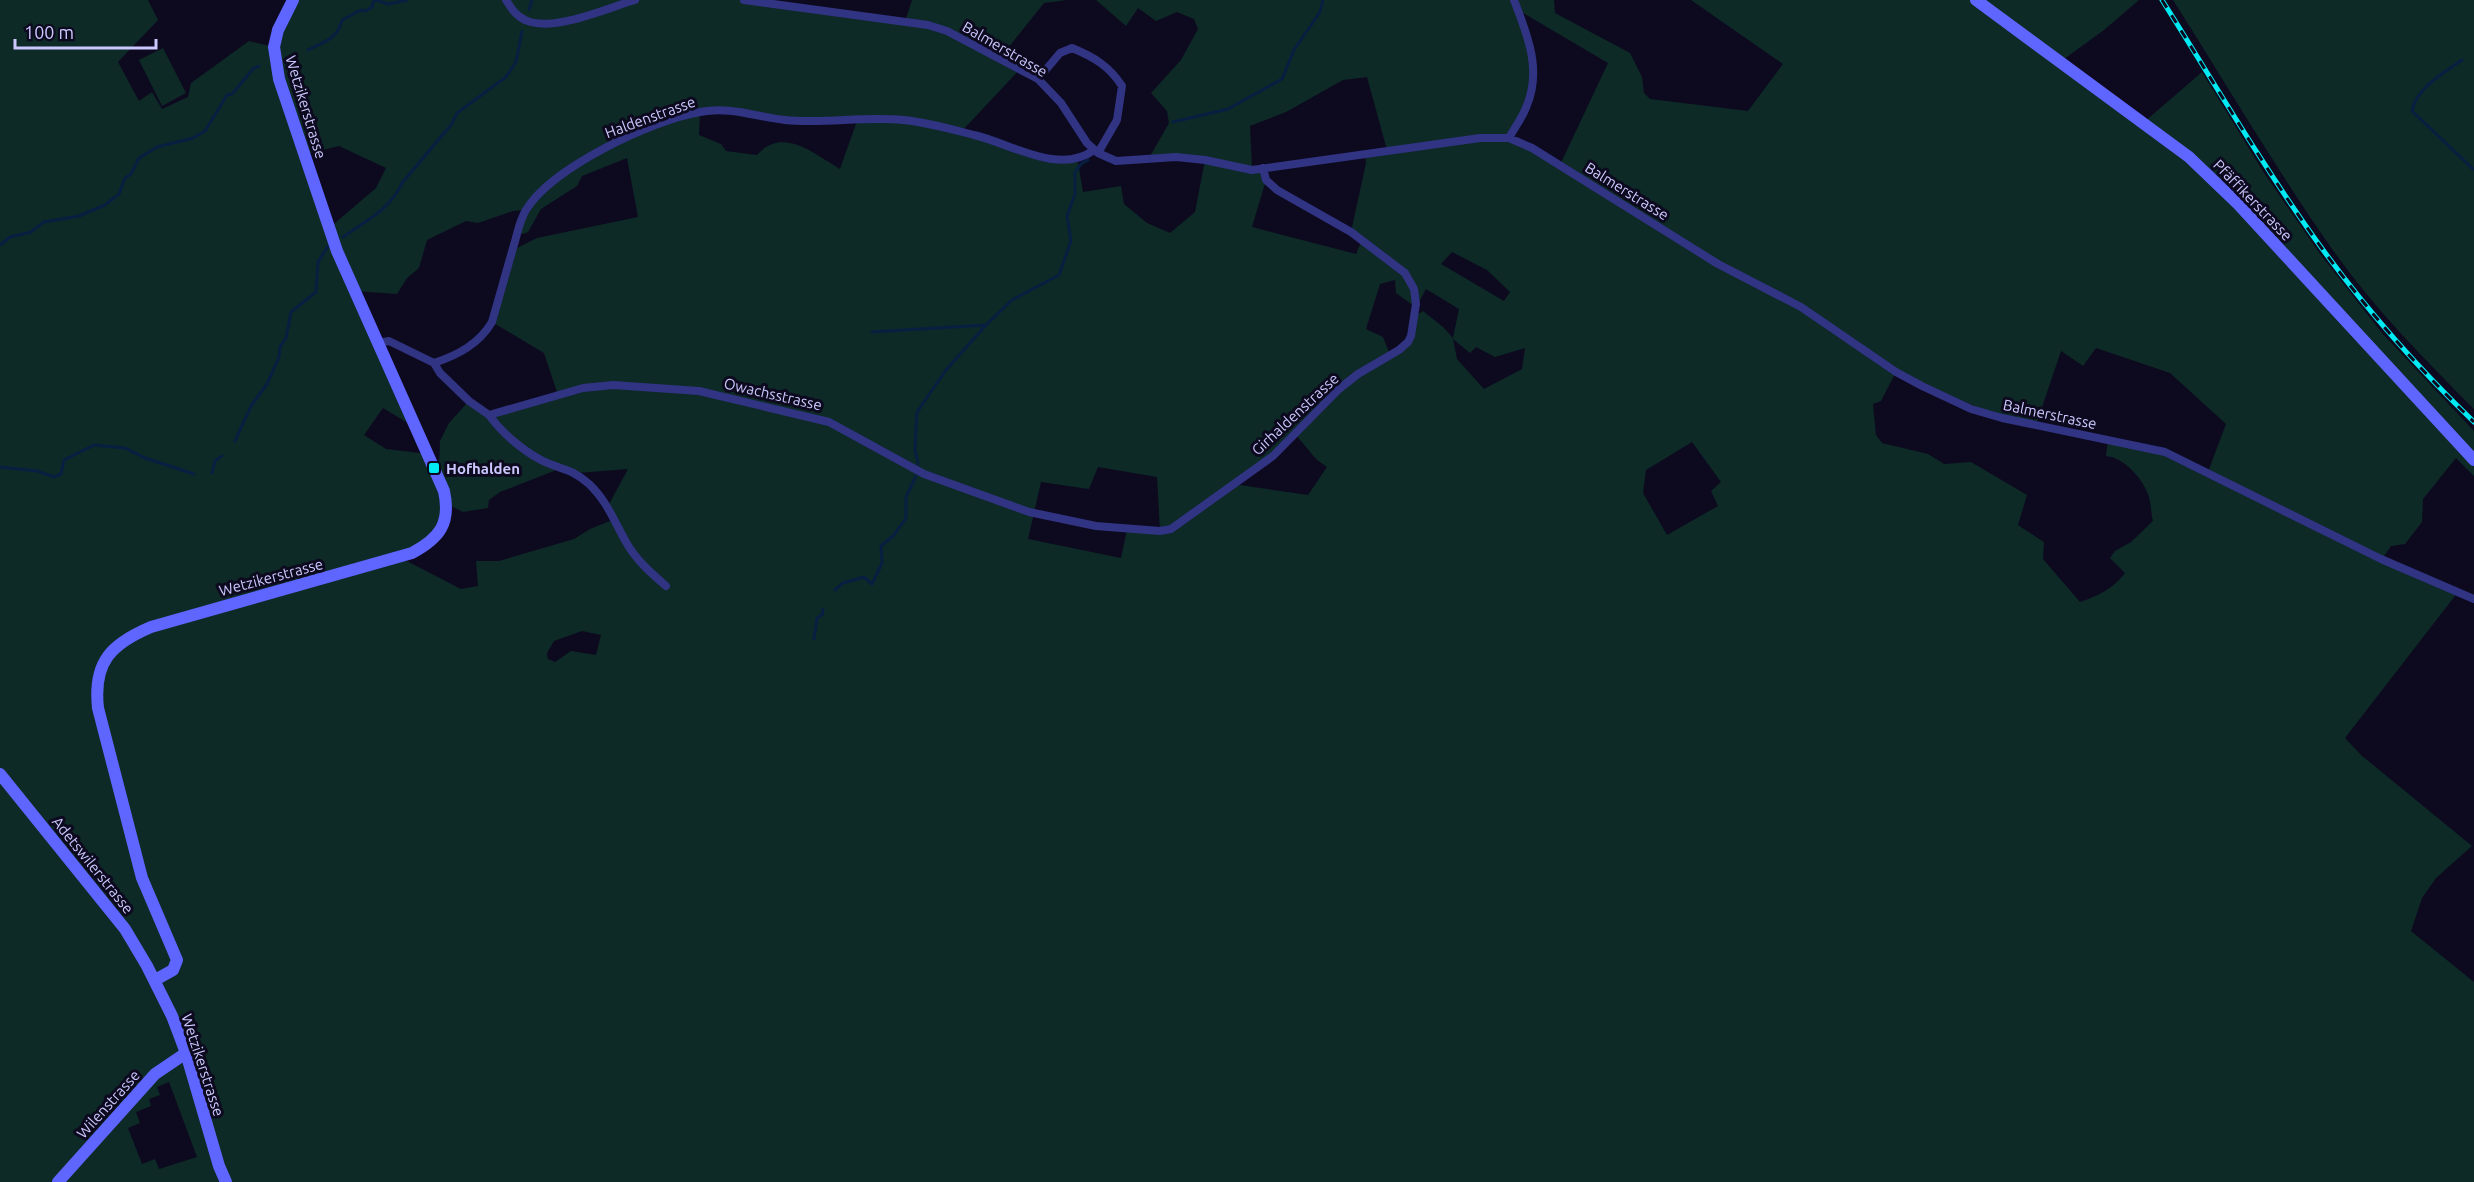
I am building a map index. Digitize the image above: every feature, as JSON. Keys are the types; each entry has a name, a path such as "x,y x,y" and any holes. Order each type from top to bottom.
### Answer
{"street":[{"name":"Wetzikerstrasse","path":"226,1182 215,1154 186,1053 155,980 173,970 177,960 142,878 104,732 97,696 101,668 116,645 151,627 400,557 425,546 435,539 447,515 444,491 328,229 275,64 274,47 278,30 291,0"},
{"path":"506,0 512,11 525,21 543,24 560,22 634,0"},
{"name":"Balmerstrasse","path":"744,0 928,25 947,31 1038,79 1061,103 1080,135 1096,151 1116,161 1176,157 1205,160 1244,170 1480,138 1509,138 1532,148 1718,264 1801,308 1896,372 1922,386 1971,408 2002,418 2165,452 2381,559 2474,599"},
{"path":"1509,138 1531,96 1534,69 1530,42 1514,0"},
{"name":"Pfäffikerstrasse","path":"1976,0 2189,157 2238,204 2474,460"},
{"path":"1038,79 1052,61 1066,49 1072,48 1096,58 1115,75 1122,86 1118,120 1096,151"},
{"name":"Haldenstrasse","path":"434,363 470,347 486,332 492,322 521,219 534,199 556,178 586,158 619,141 682,116 731,109 785,120 903,120 993,139 1042,157 1059,160 1096,151"},
{"name":"Girhaldenstrasse","path":"1171,529 1272,456 1339,389 1358,374 1399,350 1411,336 1416,304 1414,289 1405,273 1351,232 1277,190 1266,180 1263,168"},
{"path":"378,343 389,341 434,363 440,373 469,401 489,414 496,424 531,454 543,461 577,473 608,506 626,542 640,562 666,586"},
{"name":"Owachsstrasse","path":"489,414 583,388 613,385 699,391 830,422 924,474 1029,512 1068,522 1127,530 1171,529"},
{"name":"Adetswilerstrasse","path":"0,774 124,929 155,980"},
{"name":"Wilenstrasse","path":"58,1182 155,1074 186,1053"}],"green space":[{"path":"0,0 148,0 158,20 118,62 139,101 152,92 162,109 188,97 191,83 249,41 274,47 293,0 775,0 775,4 905,22 912,0 1067,0 1044,3 1000,58 1020,69 961,132 1042,157 1077,157 1083,192 1121,186 1124,204 1147,223 1170,233 1195,212 1205,160 1148,160 1169,123 1167,111 1151,93 1181,60 1198,29 1194,19 1177,12 1156,21 1138,8 1126,26 1096,0 1554,0 1555,13 1630,53 1642,77 1644,93 1650,99 1748,111 1783,64 1691,0 2139,0 2104,30 2060,62 2143,123 2202,72 2264,173 2320,254 2382,333 2474,431 2474,476 2456,458 2423,499 2422,522 2405,544 2391,546 2382,559 2458,592 2345,738 2361,755 2472,846 2436,878 2422,898 2411,931 2474,982 2474,1182 0,1182","holes":["1518,10 1608,63 1560,165 1509,138 1531,96 1530,42","1367,77 1387,150 1365,154 1366,163 1351,232 1362,240 1356,254 1252,227 1266,180 1263,168 1252,169 1250,126 1286,112 1343,80","700,112 857,121 840,169 809,150 788,143 777,143 757,155 726,151 721,144 699,135","339,146 386,168 376,188 328,229 306,154","627,158 638,217 537,238 513,250 492,322 544,353 558,395 489,414 469,401 449,423 440,441 439,467 428,454 386,449 364,435 383,408 416,428 355,291 397,294 407,278 419,268 427,240 466,221 478,223 513,211 525,210 518,232 523,234 528,232 541,209 577,186 582,176","1452,252 1487,270 1510,292 1504,301 1441,264","1395,280 1396,293 1411,304 1418,304 1426,289 1459,309 1453,338 1423,311 1415,316 1408,342 1390,355 1383,337 1366,329 1380,284","1453,339 1470,353 1476,347 1495,357 1525,348 1522,369 1484,389 1457,359","2096,348 2170,373 2226,424 2208,472 2143,446 2108,440 2106,456 2120,460 2138,477 2149,497 2153,521 2131,542 2115,551 2110,558 2125,573 2121,578 2105,591 2080,602 2043,559 2044,542 2018,525 2027,495 1971,462 1944,464 1928,454 1882,443 1876,435 1873,404 1881,401 1896,372 2002,418 2036,425 2061,351 2083,366","1295,434 1317,460 1327,467 1308,495 1233,484","1692,442 1721,482 1711,491 1718,506 1667,535 1643,493 1646,470","564,467 577,473 628,469 608,506 615,519 590,529 574,539 499,561 476,561 478,586 461,589 401,558 442,529 447,504 463,512 488,508 489,500 500,492","1098,467 1157,477 1160,531 1127,530 1121,558 1028,539 1041,482 1089,489","582,631 601,635 596,655 571,651 555,662 548,659 547,653 554,641","169,1082 197,1157 159,1169 155,1159 142,1164 128,1128 140,1123 136,1112 151,1106 149,1099 160,1095 157,1087"]},
{"path":"2173,0 2474,0 2474,409 2398,330 2346,268 2289,185"},
{"path":"163,48 186,93 162,106 139,60"}],"waterway":[{"path":"308,50 333,36 342,20 372,7 374,0"},
{"path":"376,0 388,4 407,0"},
{"path":"529,10 532,0"},
{"path":"1173,122 1228,109 1282,79 1294,50 1320,12 1323,0"},
{"path":"343,237 377,214 392,200 402,183 451,125 457,113 506,77 516,62 522,31"},
{"path":"2462,60 2425,88 2412,111 2473,169"},
{"path":"0,245 10,237 31,232 44,222 79,216 105,205 119,194 125,178 131,174 139,158 157,147 193,138 205,131 227,95 232,94 253,69 259,66"},
{"path":"918,464 915,449 917,412 946,370 1012,300 1059,275 1071,241 1067,216 1075,194 1075,172 1081,164 1088,160"},
{"path":"235,441 251,406 267,384 279,357 280,347 286,338 291,312 316,292 318,262 328,246"},
{"path":"872,332 986,325"},
{"path":"0,467 37,471 54,477 61,474 64,460 94,445 125,448 145,458 194,474"},
{"path":"212,473 215,461 222,456"},
{"path":"835,590 843,583 864,577 872,584 882,563 881,546 894,535 906,518 906,497 916,476"},
{"path":"814,639 817,618 822,615 823,609"}],"railway":[{"path":"2162,0 2277,184 2318,243 2392,336 2474,422"}],"place":[{"name":"Hofhalden","path":"434,468"}]}
